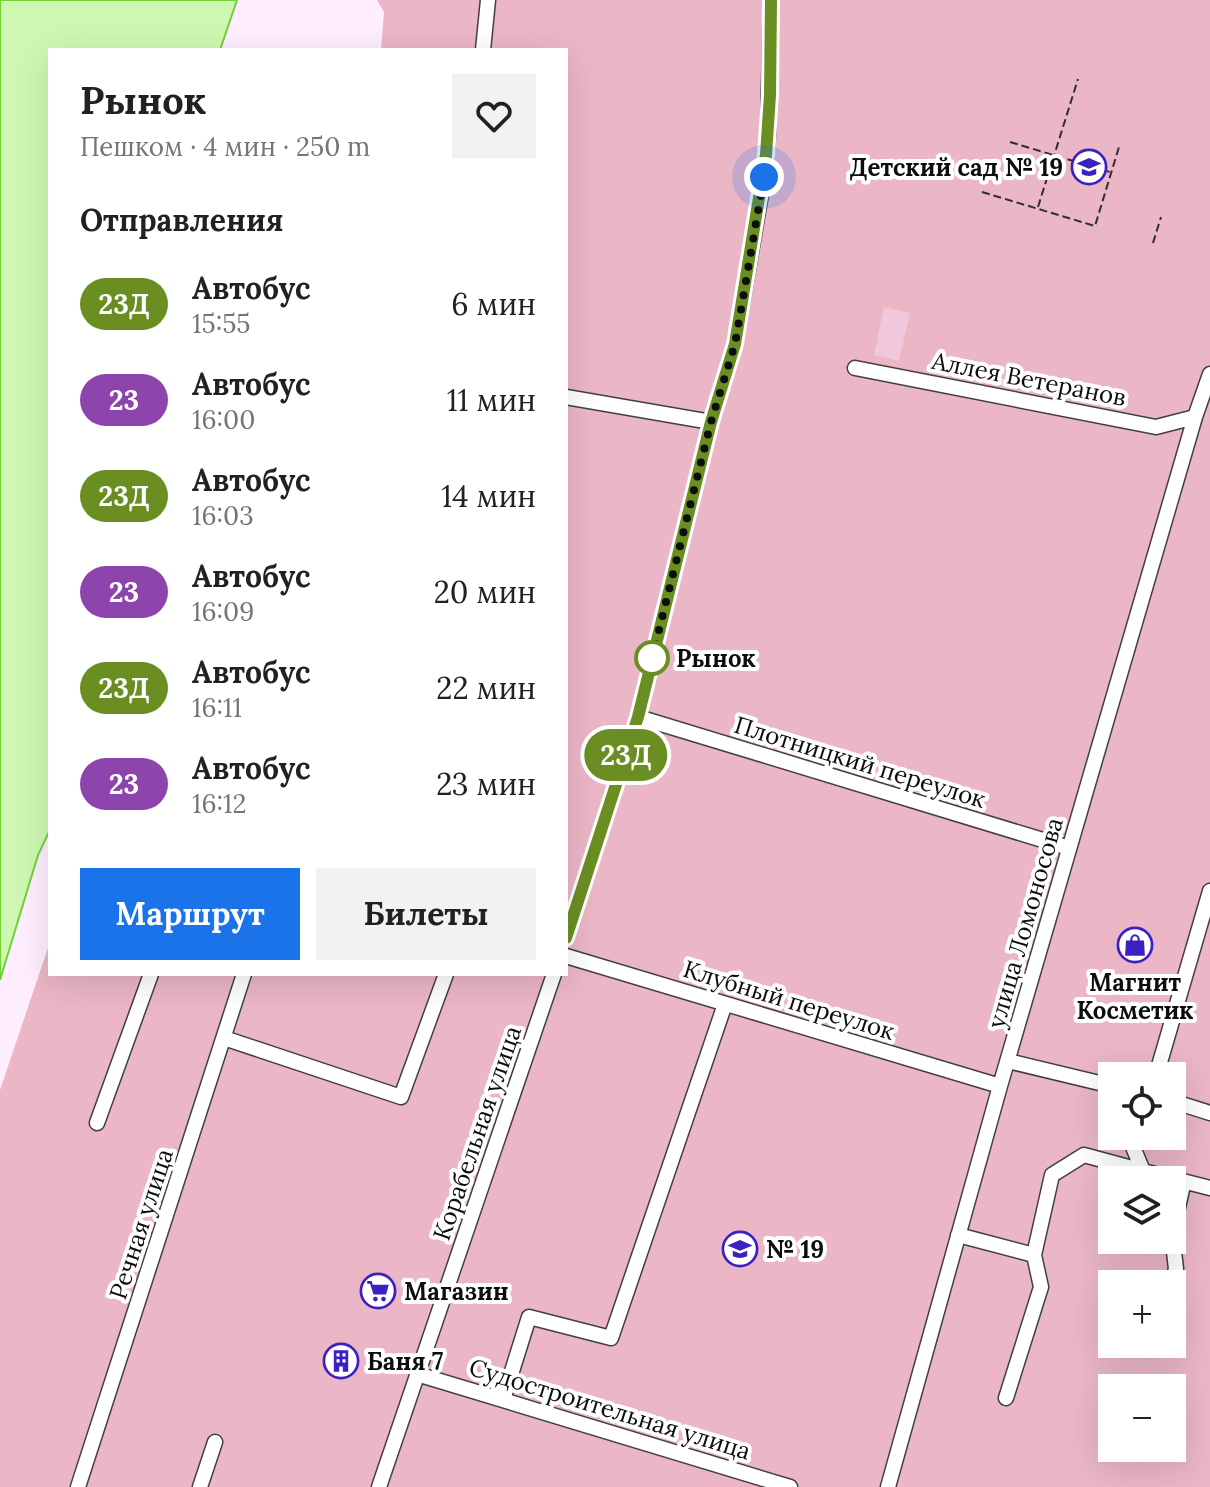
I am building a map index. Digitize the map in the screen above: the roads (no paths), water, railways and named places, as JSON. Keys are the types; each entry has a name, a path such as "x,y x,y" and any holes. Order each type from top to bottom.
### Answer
{"street":[{"path":"483,48 488,0"},
{"path":"568,932 638,717 711,422 735,344 764,177 770,95 771,0"},
{"name":"Аллея Ветеранов","path":"855,368 1156,427 1195,417"},
{"name":"улица Ломоносова","path":"888,1487 1000,1086 1210,374"},
{"path":"568,397 711,422"},
{"path":"1195,417 1210,422"},
{"name":"Плотницкий переулок","path":"638,717 1069,848"},
{"path":"1160,1062 1210,891"},
{"name":"Клубный переулок","path":"568,957 1000,1086"},
{"path":"97,1123 150,976"},
{"name":"Речная улица","path":"78,1487 243,976"},
{"path":"224,1038 401,1097 445,976"},
{"name":"Корабельная улица","path":"379,1487 553,976"},
{"path":"503,1400 529,1317 611,1338 725,1004"},
{"path":"1008,1061 1098,1083"},
{"path":"1186,1105 1210,1113"},
{"path":"1006,1398 1041,1287 1034,1255 1052,1175 1084,1155 1125,1166"},
{"path":"1186,1182 1210,1188"},
{"path":"958,1235 1034,1255"},
{"name":"Судостроительная улица","path":"417,1374 790,1487"},
{"path":"200,1487 215,1442"}],"place":[{"name":"Детский сад № 19","path":"1089,167"},
{"name":"Рынок","path":"652,658"},
{"name":"Магнит Косметик","path":"1135,945"},
{"name":"№ 19","path":"740,1249"},
{"name":"Магазин","path":"378,1291"},
{"name":"Баня 7","path":"341,1361"}]}
